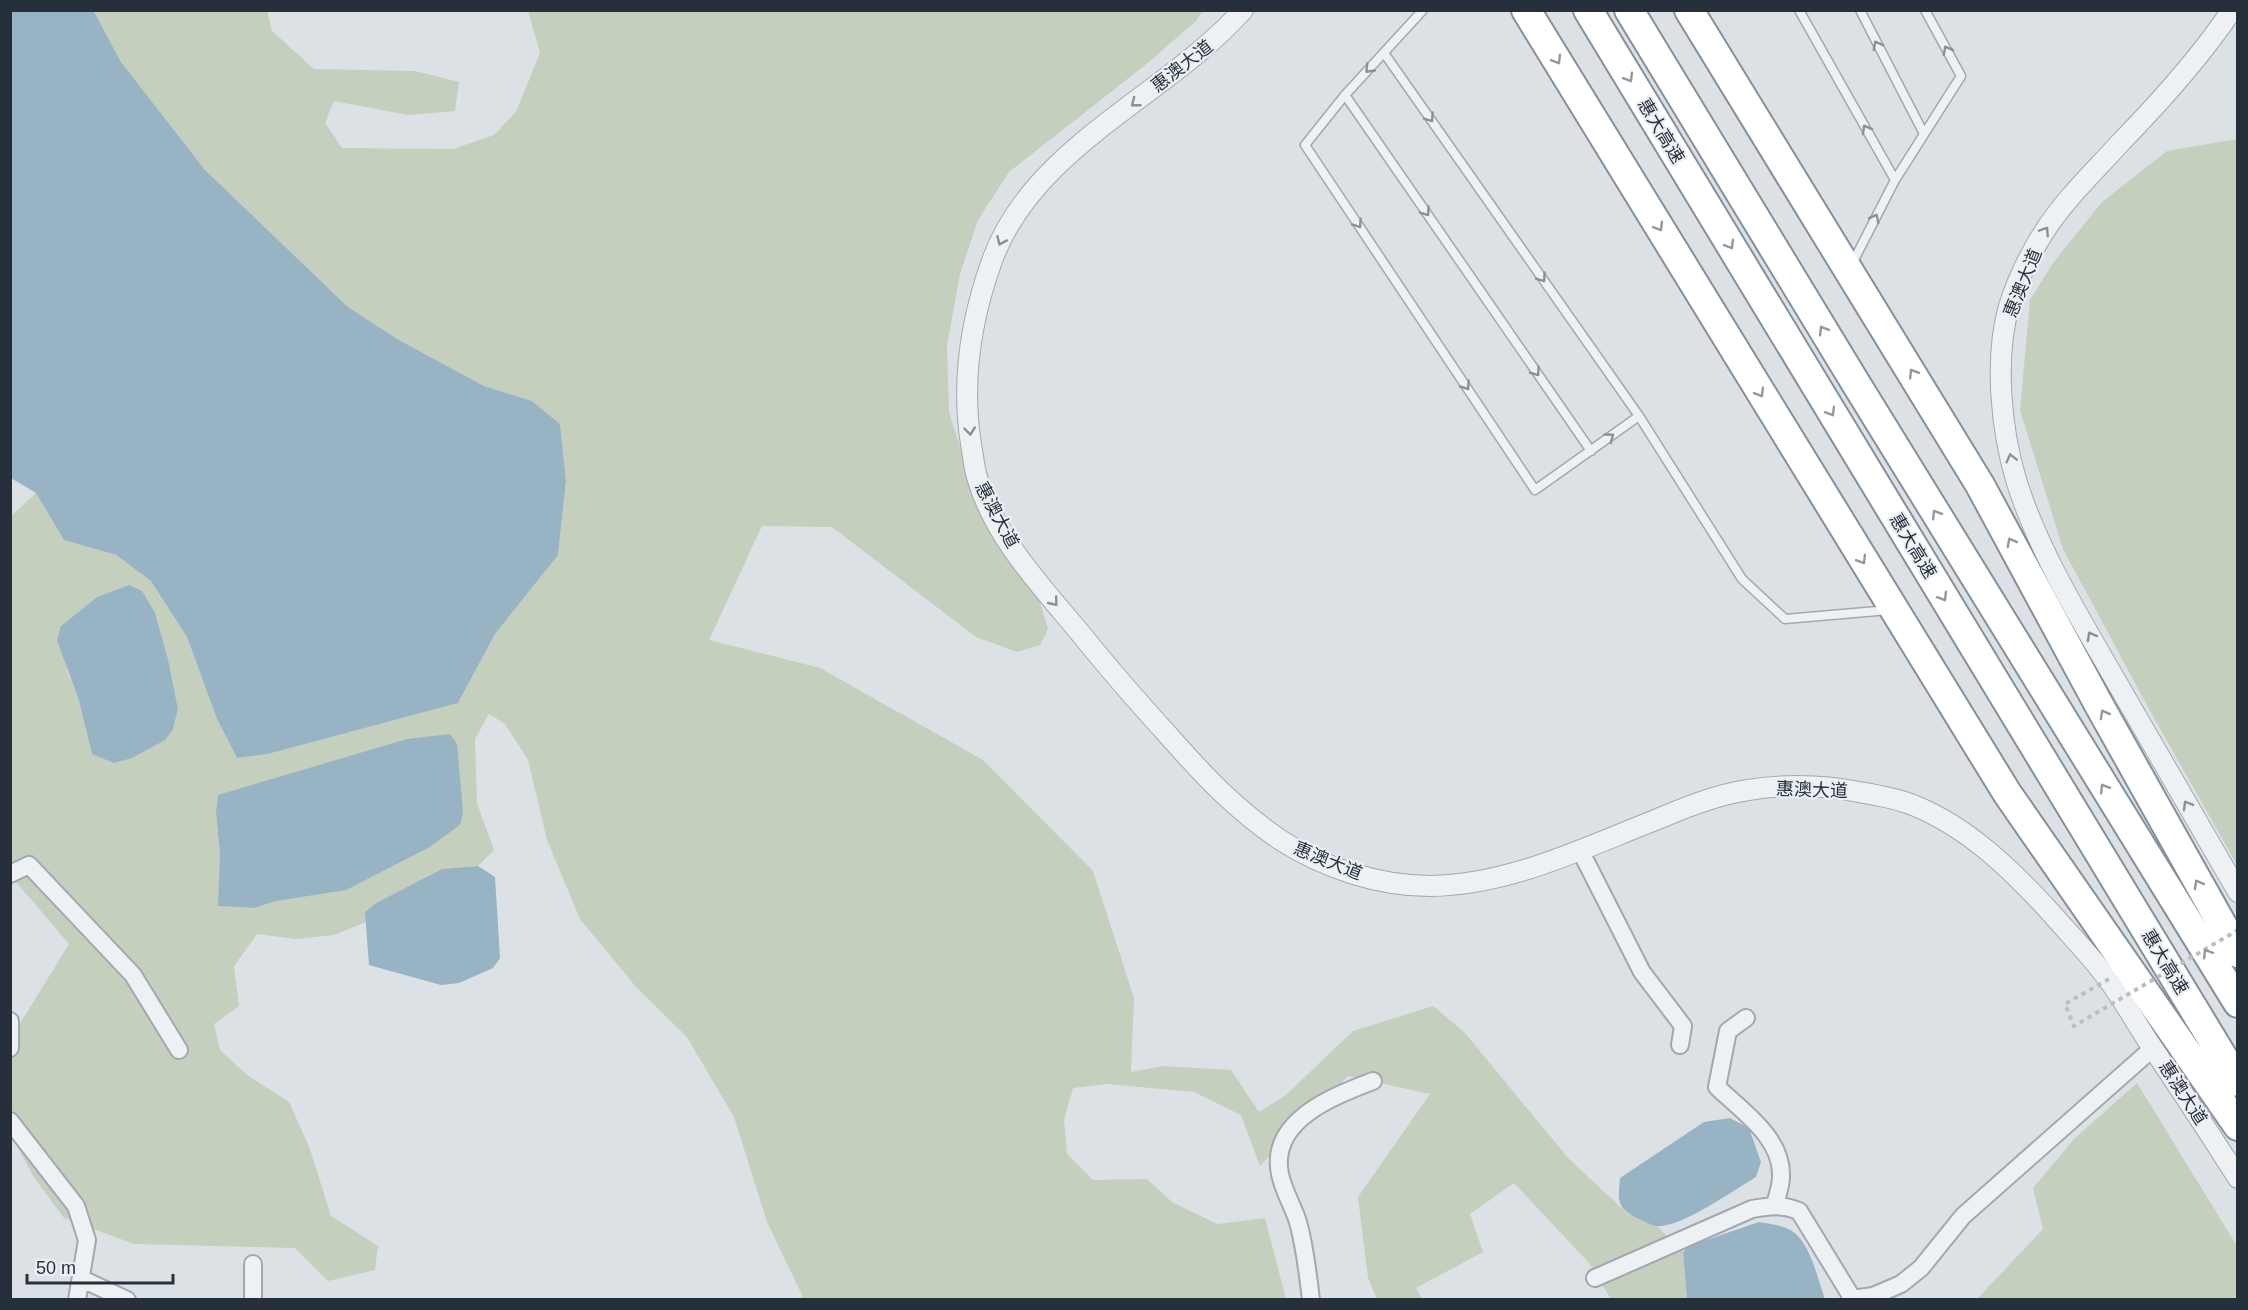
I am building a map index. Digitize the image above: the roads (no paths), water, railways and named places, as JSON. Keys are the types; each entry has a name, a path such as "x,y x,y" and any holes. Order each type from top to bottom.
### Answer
{"highway":[{"path":"1526,10 2007,793 2238,1126"},
{"name":"惠大高速","path":"1588,10 2238,1082"},
{"name":"惠大高速","path":"1629,10 1861,392 2238,1003"},
{"path":"1689,10 1980,485 2099,705 2238,953"}],"street":[{"name":"惠澳大道","path":"1243,10 1221,34 1051,171 1010,220 993,259 969,346 967,389 969,432 977,477 1004,534 1031,574 1121,684 1218,791 1287,844 1318,860 1360,876 1395,883 1431,886 1503,876 1545,864 1697,803 1746,790 1831,787 1873,794 1910,804 1954,825 1989,852 2032,892 2109,979 2238,1178"},
{"name":"惠澳大道","path":"2232,10 2208,45 2183,75 2067,200 2043,234 2009,306 2003,341 2002,382 2005,432 2018,484 2046,554 2238,892"},
{"path":"1580,850 1642,972 1683,1026 1680,1045"},
{"path":"10,874 28,865 37,874 133,975 179,1050"},
{"path":"1746,1018 1728,1031 1717,1087 1774,1144 1781,1177 1775,1205"},
{"path":"10,1022 10,1048"},
{"path":"1595,1278 1752,1209 1775,1205 1799,1211 1851,1296 1859,1299 1873,1296 1901,1284 1921,1268 1963,1216 2153,1048"},
{"path":"1311,1299 1306,1258 1298,1222 1280,1174 1280,1153 1290,1130 1312,1108 1373,1081"},
{"path":"10,1121 76,1206 87,1240 77,1299"},
{"path":"253,1264 253,1299"},
{"path":"82,1279 127,1299"}],"lane":[{"path":"1424,10 1345,95 1305,145 1535,490 1639,416"},
{"path":"1800,10 1895,180"},
{"path":"1860,10 1924,134"},
{"path":"1849,270 1895,180 1961,76 1925,10"},
{"path":"1384,53 1639,416 1742,579 1785,619 1893,610"},
{"path":"1345,95 1591,451"}],"water":[{"path":"93,10 121,62 205,170 348,307 399,340 484,386 532,401 560,424 566,481 558,555 495,634 458,703 268,754 237,758 217,719 187,637 151,581 116,555 64,540 36,493 11,478 11,11"},
{"path":"129,585 142,591 155,613 168,659 178,709 173,729 165,740 132,758 114,763 92,754 79,701 57,640 61,626 97,597"},
{"path":"450,734 457,744 463,812 460,825 428,848 346,890 276,901 254,908 218,906 220,854 216,813 218,795 407,739"},
{"path":"478,866 495,877 500,958 493,968 459,983 441,985 369,965 365,912 376,903 442,869"},
{"path":"1730,1118 1749,1128 1761,1162 1756,1177 1692,1215 1666,1226 1650,1224 1631,1215 1622,1207 1619,1198 1620,1178 1704,1122"},
{"path":"1759,1222 1784,1227 1798,1236 1809,1252 1825,1299 1687,1299 1683,1252 1689,1246"}]}
